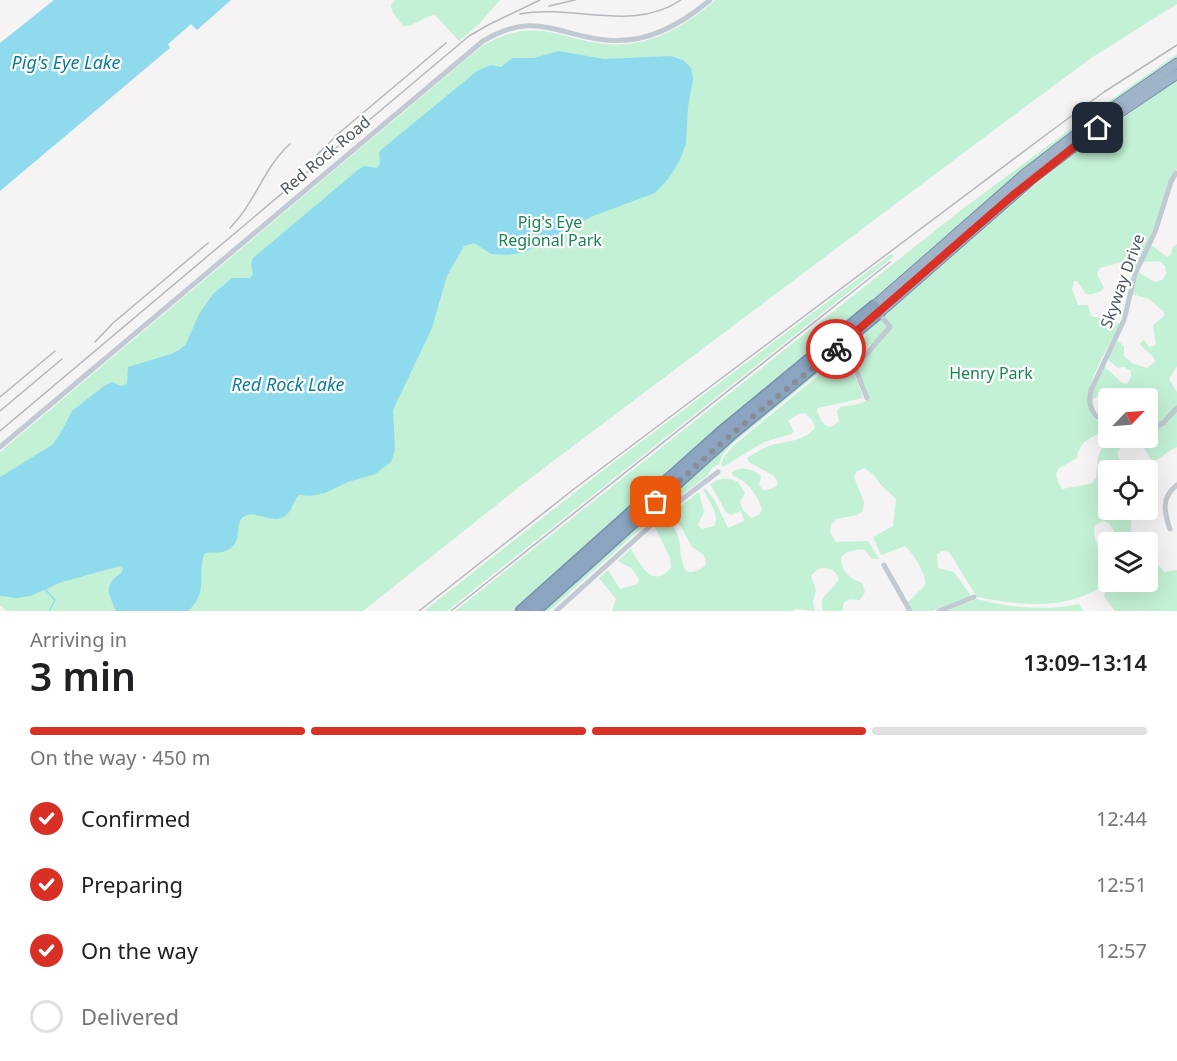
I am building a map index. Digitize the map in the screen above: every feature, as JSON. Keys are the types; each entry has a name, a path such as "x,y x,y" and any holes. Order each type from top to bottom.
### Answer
{"highway":[{"path":"521,611 720,433 877,309 1027,172 1089,124 1177,63"},
{"path":"535,611 734,432 1031,180 1112,118 1177,74"}],"street":[{"name":"Red Rock Road","path":"0,447 483,41 510,29 535,25 604,40 638,39 660,33 679,23 710,0"},
{"name":"Skyway Drive","path":"1098,418 1091,410 1089,398 1091,387 1124,320 1135,274 1158,224 1166,195 1176,173"},
{"path":"867,398 856,374 855,366 889,327 877,309"},
{"path":"1158,426 1177,408"},
{"path":"556,611 672,506 718,472"},
{"path":"1170,529 1164,513 1165,504 1168,494 1177,485"},
{"path":"884,565 910,611"},
{"path":"939,611 974,597"}],"green space":[{"path":"395,0 500,0 479,24 459,41 435,15 403,26 393,13 391,5"},
{"name":"Pig's Eye Regional Park","path":"716,0 1177,0 1177,4 1091,58 970,148 528,480 363,611 6,611 0,605 0,596 8,598 0,589 0,452 482,46 522,31 556,33 606,44 639,42 674,29 696,16"},
{"path":"1177,54 1177,57 1091,116 1011,179 865,306 685,457 513,611 455,611 965,207 1099,108"},
{"name":"Henry Park","path":"1177,80 1177,169 1135,271 1121,262 1100,268 1097,274 1104,288 1101,291 1086,294 1077,281 1074,281 1072,289 1078,305 1088,305 1091,316 1121,324 1098,367 1089,392 1090,412 1098,420 1098,435 1084,443 1077,458 1059,468 1056,474 1062,489 1092,483 1096,478 1098,457 1102,448 1120,448 1117,453 1120,460 1098,460 1098,520 1131,520 1132,532 1115,532 1105,521 1095,525 1094,534 1098,545 1098,588 1078,598 1046,604 1012,603 977,597 949,552 942,551 937,554 938,568 954,572 971,596 932,611 911,611 907,603 925,585 924,576 905,546 881,555 873,537 893,526 896,499 873,474 864,468 856,472 854,477 864,502 863,511 857,515 836,519 831,525 830,533 836,542 868,541 879,559 872,559 862,549 849,552 841,557 845,571 862,583 865,592 860,600 845,602 843,611 823,611 822,601 839,578 830,569 822,568 811,576 816,590 813,602 815,611 797,609 793,611 612,611 616,599 599,578 608,570 620,589 637,584 639,579 631,568 618,561 631,549 652,576 664,574 671,568 670,558 655,527 665,518 676,531 685,570 692,572 705,566 703,554 692,547 680,525 669,515 699,492 704,512 698,525 702,529 714,526 716,522 713,508 703,490 705,488 714,499 728,528 744,521 741,511 731,515 726,512 710,484 724,479 738,482 745,493 740,502 743,510 751,518 759,515 762,509 754,493 747,484 732,475 732,472 739,469 751,470 761,476 759,484 763,491 776,487 778,483 774,476 749,462 747,458 766,447 805,436 815,428 812,420 805,413 798,414 788,421 794,431 791,434 764,442 723,467 721,464 724,457 733,446 866,334 732,444 723,454 719,464 712,468 707,476 666,506 549,611 543,611 733,440 879,319 995,217 1085,145","holes":["870,344 873,349 858,369 870,399 840,407 837,411 839,422 830,427 827,426 820,418 818,408 863,398 853,370 856,360"]},
{"path":"1177,244 1177,366 1169,379 1177,392 1177,406 1158,424 1158,388 1098,388 1098,396 1091,400 1104,366 1122,383 1127,384 1131,377 1131,371 1124,367 1118,368 1107,359 1117,340 1124,346 1124,356 1132,363 1147,368 1155,362 1153,356 1140,343 1144,340 1149,347 1156,345 1153,325 1164,316 1164,312 1149,299 1132,294 1138,272 1155,282 1162,280 1166,274 1165,266 1159,261 1142,262 1151,245 1167,257 1171,255 1173,247"},
{"path":"891,254 894,256 447,611 424,611 605,469"},
{"path":"1177,411 1177,447 1158,459 1151,460 1144,448 1158,448 1158,429"},
{"path":"1158,565 1164,572 1177,570 1177,611 1115,611 1104,596 1106,592 1158,592"},
{"path":"977,599 1002,605 1028,607 1079,604 1083,611 946,611"}],"water":[{"name":"Pig's Eye Lake","path":"54,0 231,0 197,30 191,24 168,44 170,48 0,191 0,43"},
{"name":"Red Rock Lake","path":"559,51 604,59 671,56 683,60 691,68 693,79 688,107 686,144 679,162 655,193 593,216 525,252 508,255 491,254 474,243 464,246 447,276 432,328 393,410 395,450 391,462 375,474 348,482 325,493 310,496 299,495 290,511 281,518 271,519 250,515 242,518 236,542 230,549 204,554 200,591 188,611 116,611 109,589 112,581 122,572 123,568 120,566 62,582 30,596 17,598 0,596 0,477 52,445 72,411 104,386 112,382 121,386 127,384 128,367 179,350 186,344 199,314 213,294 232,278 250,278 253,274 251,263 253,258 359,169 365,166 377,168 380,163 379,153 382,149 477,71 491,65 501,67 512,58 534,58"}],"waterway":[{"path":"45,589 55,600 49,611"}],"railway":[{"path":"0,431 469,36 540,0"},
{"path":"549,6 575,0"},
{"path":"520,14 561,12 602,16 643,15 662,10 681,0"},
{"path":"317,155 339,133 446,43"},
{"path":"419,611 574,489 1043,137 1104,92 1177,45"},
{"path":"230,228 246,208 273,163 290,144"},
{"path":"95,342 113,323 208,243"},
{"path":"451,611 890,262"},
{"path":"0,397 55,351"},
{"path":"0,411 62,359"}],"way so far":[{"path":"656,502 734,432 836,349"}],"route":[{"path":"836,349 1012,196 1098,128"}]}
